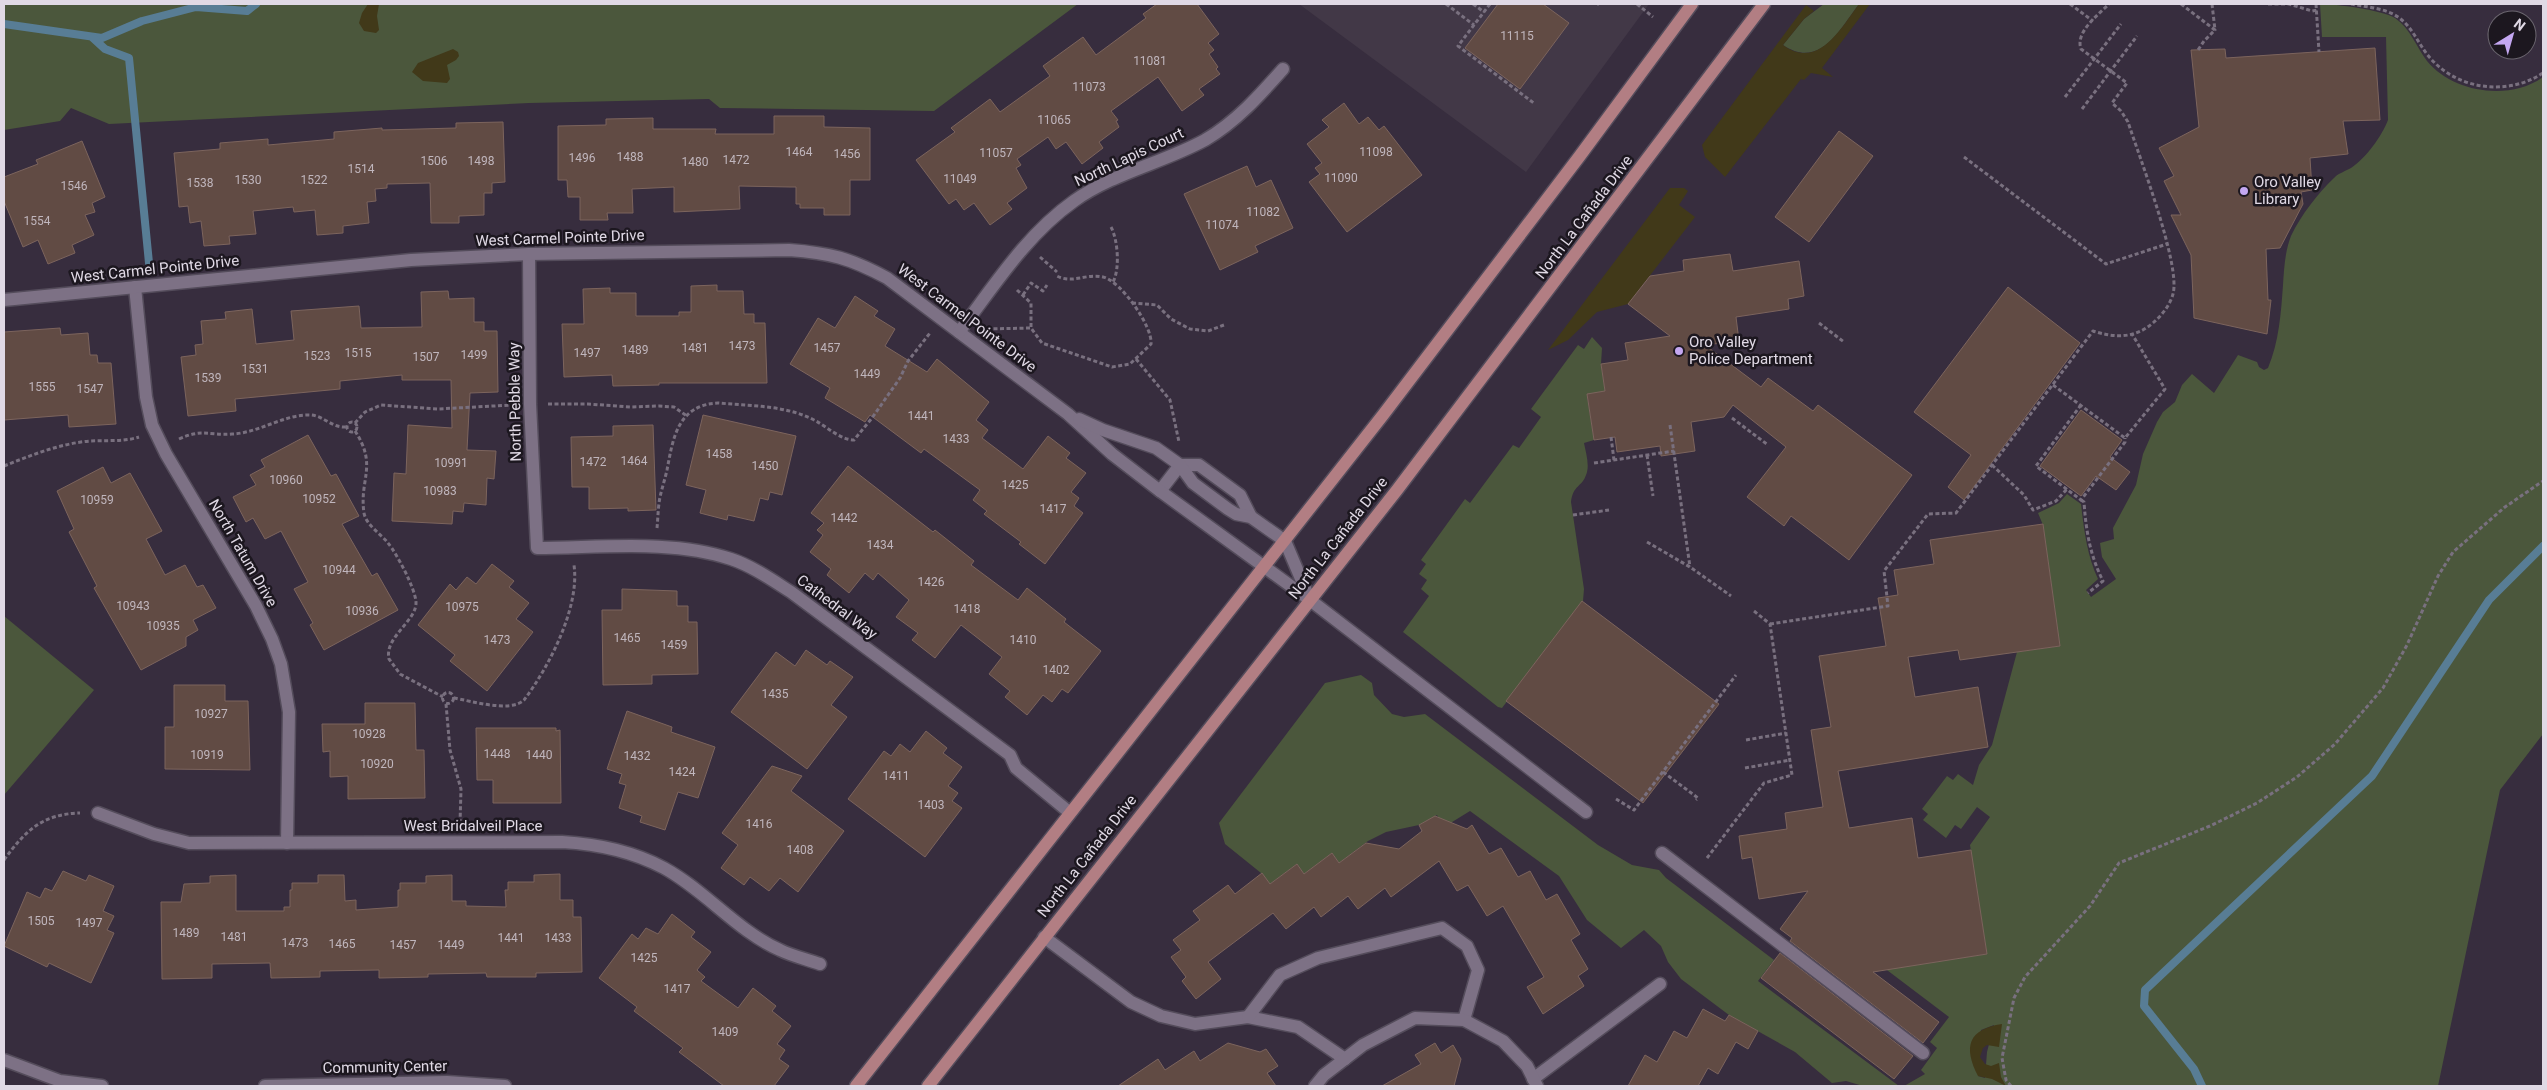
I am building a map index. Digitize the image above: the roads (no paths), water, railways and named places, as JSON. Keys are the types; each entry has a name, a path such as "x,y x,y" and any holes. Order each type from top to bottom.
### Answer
{"main road":[{"path":"856,1086 1285,541 1514,243 1692,4"},
{"name":"North La Cañada Drive","path":"928,1086 1397,490 1764,4"}],"street":[{"name":"North Lapis Court","path":"959,332 1016,256 1045,223 1075,200 1205,140 1229,124 1253,103 1283,69"},
{"name":"West Carmel Pointe Drive","path":"4,300 411,260 529,254 789,250 827,253 857,262 887,278 1068,414 1112,454 1160,491 1310,600 1586,812"},
{"name":"North Pebble Way","path":"529,254 530,404 536,548"},
{"name":"North Tatum Drive","path":"135,287 146,397 155,431 256,606 272,639 281,664 289,712 287,843"},
{"name":"West Carmel Pointe Drive","path":"1068,414 1103,430 1150,444 1180,465 1193,483 1236,514 1251,517 1285,541"},
{"path":"1160,491 1180,465 1199,465 1240,495 1251,517"},
{"path":"1285,541 1310,600"},
{"name":"Cathedral Way","path":"536,548 656,547 708,552 733,560 791,592 1010,755 1016,768 1070,812"},
{"name":"West Bridalveil Place","path":"98,813 154,834 189,843 562,842 618,849 644,859 679,877 745,928 779,950 820,964"},
{"path":"1662,853 1923,1052"},
{"path":"1248,1017 1280,975 1318,958 1442,928 1467,946 1478,970 1464,1020"},
{"path":"1044,937 1131,1002 1161,1016 1195,1024 1248,1017 1298,1027 1345,1059"},
{"path":"1315,1086 1324,1075 1363,1045 1415,1018 1464,1020 1502,1041 1526,1066 1535,1083 1660,984"},
{"path":"4,1060 60,1080 102,1086"},
{"name":"Community Center","path":"265,1086 447,1082 505,1086"}],"waterway":[{"path":"4,24 102,38 142,21 196,7 247,11 256,4"},
{"path":"93,38 105,49 129,58 149,263"},
{"path":"2202,1086 2194,1069 2144,1006 2145,990 2372,776 2489,600 2543,546"}],"place":[{"name":"Oro Valley Library","path":"2244,191"},
{"name":"Oro Valley Police Department","path":"1679,351"}]}
